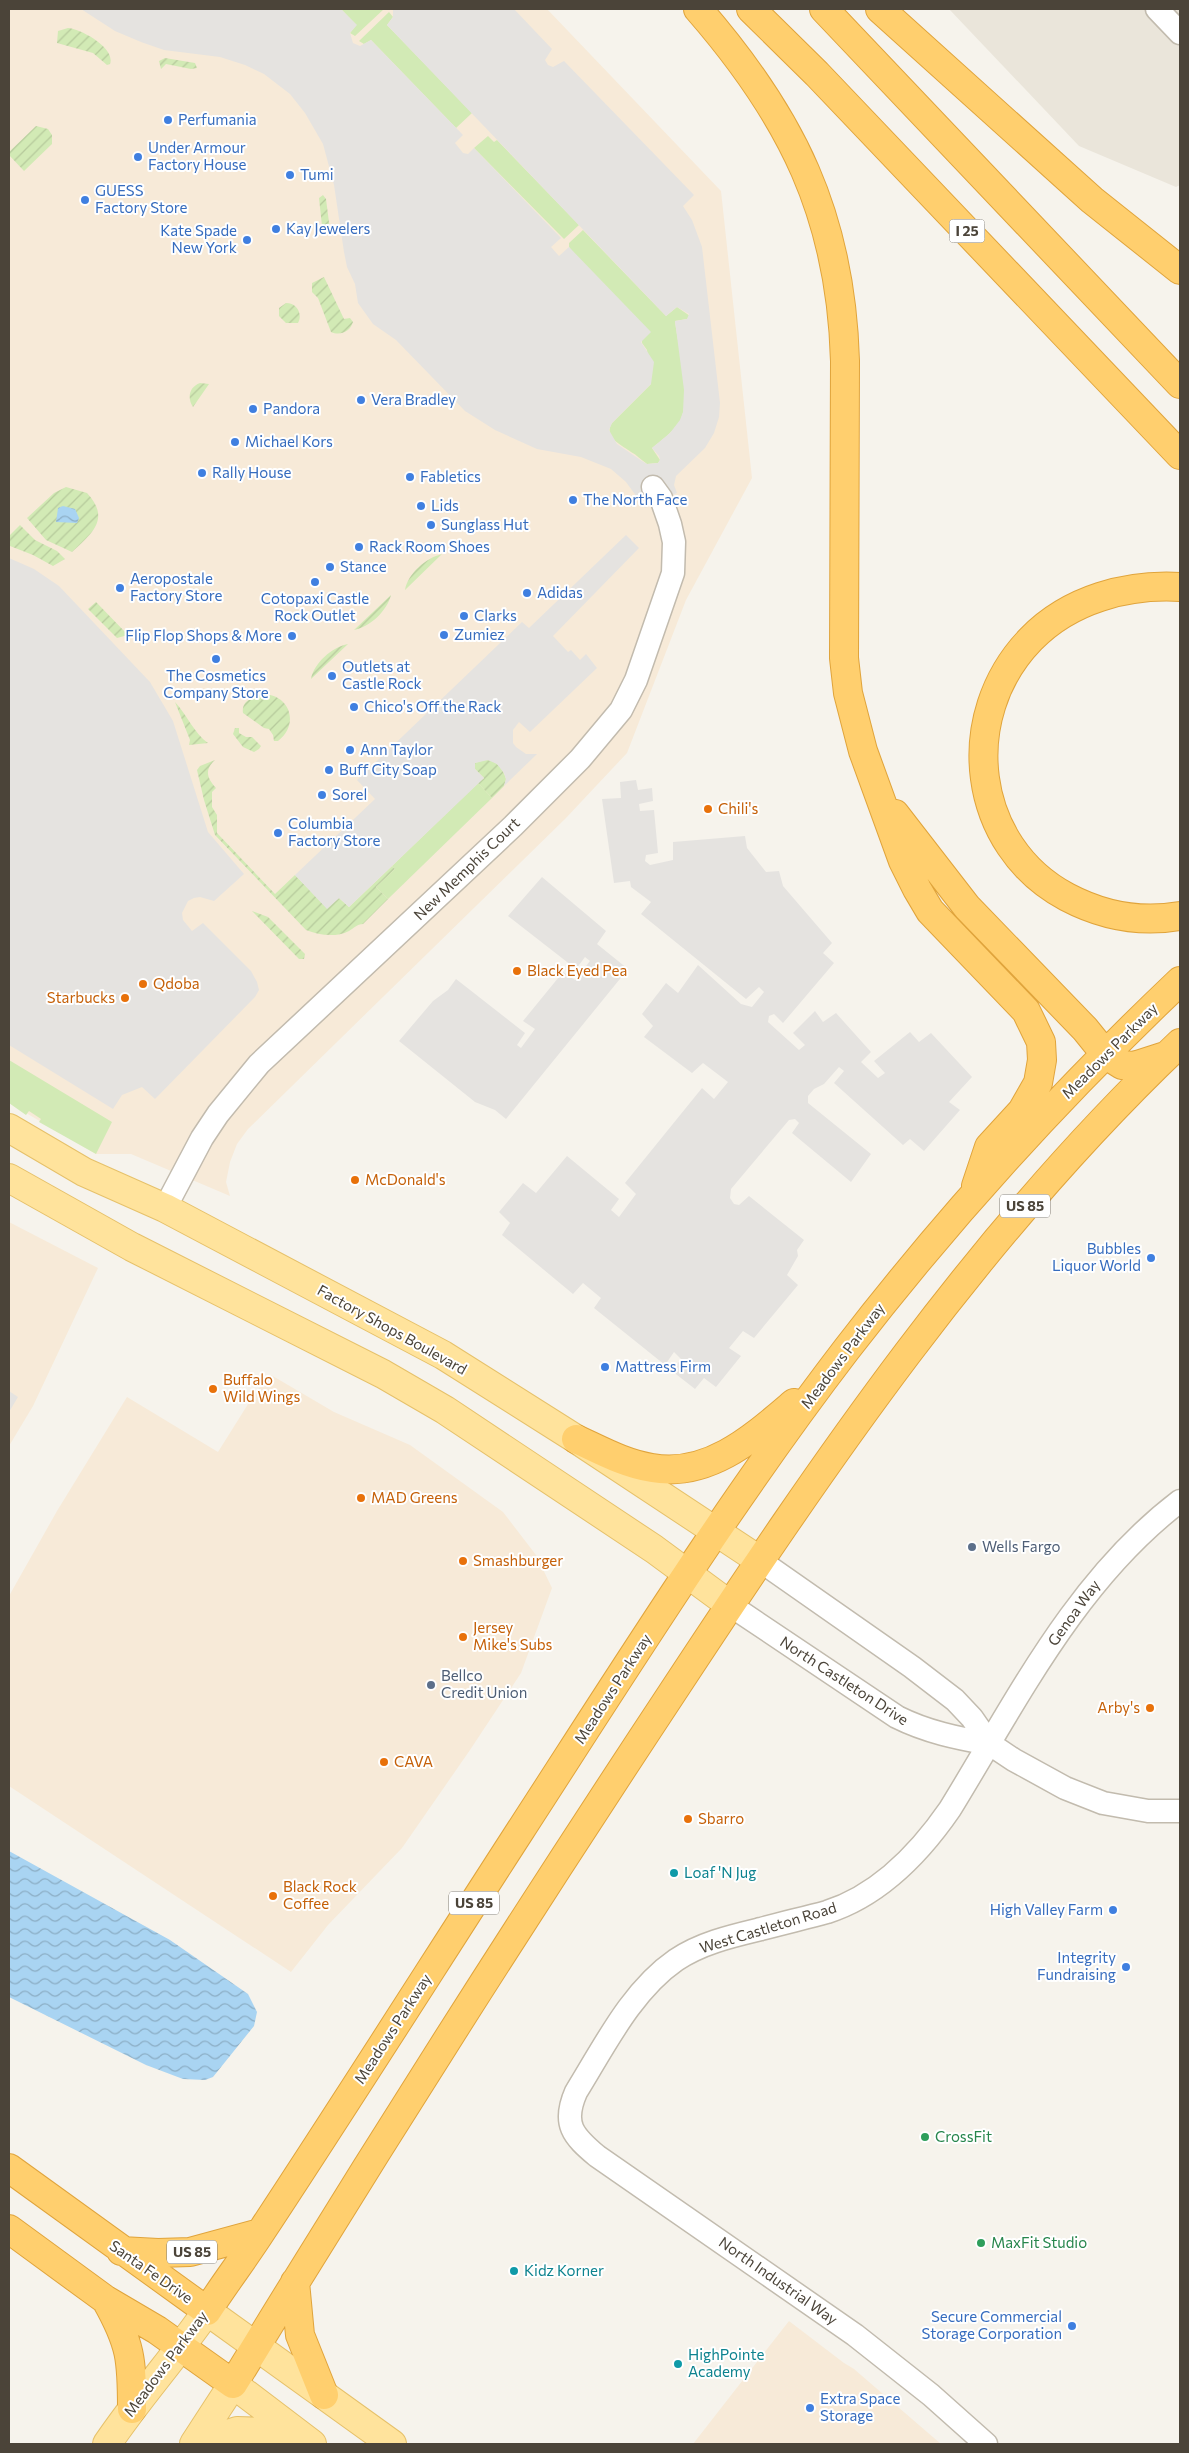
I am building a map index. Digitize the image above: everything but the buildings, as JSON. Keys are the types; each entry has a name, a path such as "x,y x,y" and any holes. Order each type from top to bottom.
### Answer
{"highway":[{"path":"698,9 745,66 783,124 810,181 833,258 843,320 846,361 844,658 856,727 903,861 930,911 1014,998 1030,1019 1041,1042 1042,1060 1038,1083 1022,1111 989,1147 973,1197"},
{"name":"I 25","path":"751,9 837,95 1180,455"},
{"path":"824,9 1180,384"},
{"path":"880,9 1092,200 1180,270"},
{"path":"1180,587 1132,588 1103,595 1077,606 1054,620 1031,638 1015,660 992,702 985,730 983,758 985,783 991,807 1002,833 1016,854 1035,876 1066,896 1106,914 1134,919 1180,916"},
{"path":"881,796 967,906 1085,1029 1106,1055 1122,1065 1134,1066 1174,1048"},
{"name":"Meadows Parkway","path":"206,2311 260,2233 688,1574 831,1371 918,1260 1008,1156 1180,981"},
{"name":"US 85","path":"233,2384 295,2282 613,1782 759,1560 851,1428 957,1286 1083,1140 1174,1048"},
{"path":"576,1439 631,1462 652,1468 680,1468 704,1463 732,1451 755,1436 831,1371"},
{"name":"Santa Fe Drive","path":"9,2168 206,2311"},
{"path":"9,2229 106,2300 157,2330 233,2384"},
{"name":"US 85","path":"121,2250 158,2253 190,2252 260,2233"},
{"path":"295,2282 300,2335 324,2395"},
{"path":"106,2300 123,2331 130,2355 128,2415"}],"main road":[{"name":"Factory Shops Boulevard","path":"9,1128 84,1172 165,1208 443,1355 576,1439 759,1560"},
{"path":"9,1178 132,1247 383,1374 445,1410 688,1574"},
{"name":"North Castleton Drive","path":"688,1574 730,1605"},
{"name":"Santa Fe Drive","path":"206,2311 392,2444"},
{"name":"Meadows Parkway","path":"107,2444 182,2348 206,2311"},
{"path":"195,2444 233,2384 305,2439"},
{"path":"195,2444 237,2431 305,2439"}],"street":[{"path":"1157,9 1180,33"},
{"name":"New Memphis Court","path":"165,1208 207,1130 259,1064 488,851 580,760 621,710 636,680 673,573 674,542 670,524 661,498 653,487"},
{"name":"Genoa Way","path":"990,1744 1051,1644 1088,1591 1136,1538 1180,1501"},
{"path":"759,1560 912,1667 954,1700 972,1718 990,1744 1042,1776 1090,1798 1126,1808 1180,1811"},
{"name":"North Castleton Drive","path":"730,1605 897,1717 918,1728 990,1744"},
{"name":"West Castleton Road","path":"570,2123 570,2106 576,2092 632,2005 665,1969 685,1954 711,1942 828,1912 876,1888 909,1860 935,1831 990,1744"},
{"name":"North Industrial Way","path":"570,2123 582,2143 597,2156 855,2335 931,2395 986,2444"}],"shaded area":[{"name":"Outlets at Castle Rock","path":"9,9 547,9 721,191 752,478 686,600 627,753 566,818 248,1129 237,1144 230,1162 226,1182 230,1196 131,1154 96,1154 9,1103"},
{"path":"81,9 341,9 357,25 350,33 353,43 360,46 371,40 463,135 455,143 463,153 468,154 474,148 561,238 551,247 559,256 569,247 651,332 641,342 654,362 651,384 612,423 609,430 617,444 642,461 647,464 658,463 660,460 659,456 652,448 670,433 680,420 683,412 684,390 675,321 687,319 689,314 677,307 666,316 387,25 393,17 393,9 514,9 552,49 545,60 548,65 553,67 564,61 694,195 683,206 692,220 702,247 720,403 719,417 714,433 705,448 676,476 674,485 677,493 645,508 626,482 611,469 581,457 537,449 495,430 465,411 396,340 373,324 358,303 355,284 347,267 334,185 323,144 305,113 290,94 264,74 245,65 220,57 164,50 115,31"},
{"path":"949,9 1180,9 1180,185 1176,187 1079,146"},
{"path":"626,535 639,548 553,636 568,652 571,650 580,660 586,654 597,668 530,732 519,722 513,730 513,743 516,747 526,754 537,754 504,786 506,779 497,764 488,760 475,763 475,769 484,778 349,907 339,898 327,909 295,875 375,799 357,780 522,622 529,628"},
{"path":"9,558 34,569 59,586 150,682 173,721 208,832 244,874 214,901 200,897 188,901 182,913 183,920 192,931 203,923 251,971 259,990 255,997 155,1099 142,1087 122,1095 113,1109 9,1045"},
{"path":"636,780 638,790 652,788 653,801 639,804 640,811 654,810 658,853 646,855 645,861 650,865 673,860 673,842 745,836 747,848 766,872 779,871 783,886 832,943 823,953 834,963 783,1023 774,1014 769,1016 768,1022 799,1050 805,1045 793,1033 815,1011 823,1022 836,1013 871,1052 861,1062 878,1078 885,1073 874,1061 910,1032 919,1042 931,1033 972,1077 949,1102 960,1110 924,1151 910,1139 903,1145 834,1083 844,1071 839,1067 824,1084 814,1089 808,1096 808,1103 871,1154 851,1182 792,1133 799,1123 795,1119 789,1120 731,1189 730,1198 734,1204 739,1205 749,1196 804,1240 797,1250 798,1256 787,1275 798,1285 754,1338 743,1331 729,1348 741,1356 716,1387 704,1378 695,1389 672,1371 681,1359 674,1352 665,1365 594,1308 601,1298 583,1283 573,1294 502,1235 510,1223 499,1212 523,1183 536,1193 567,1156 619,1199 611,1210 619,1217 636,1194 625,1183 702,1088 714,1099 728,1082 703,1063 692,1073 644,1037 653,1026 642,1014 666,983 678,993 698,965 741,1004 752,1007 764,992 759,987 746,999 641,914 651,902 631,887 630,881 614,883 602,799 621,798 620,782"},
{"path":"542,877 606,931 597,944 628,969 506,1119 495,1110 475,1102 399,1041 433,1001 448,990 456,979 525,1033 517,1045 521,1048 535,1029 523,1021 563,972 575,980 590,961 585,957 576,969 508,916"},
{"path":"9,1222 98,1268 33,1406 9,1446"},
{"path":"271,1375 334,1412 410,1445 503,1512 536,1555 552,1588 521,1673 470,1750 402,1848 328,1925 291,1972 9,1786 9,1596 57,1511 127,1397 218,1452 255,1393"},
{"path":"9,1391 18,1397 9,1412"},
{"name":"Extra Space Storage","path":"789,2321 854,2369 941,2444 693,2444"}],"green space":[{"path":"341,9 384,9 355,36 350,33 356,25"},
{"path":"389,12 393,17 387,25 472,113 456,128 371,40 364,44 359,41"},
{"path":"68,28 89,36 103,46 108,52 110,64 107,65 93,53 57,43 58,31"},
{"path":"165,58 195,63 197,68 191,69 166,64 161,69 159,61"},
{"path":"36,126 48,129 52,135 52,144 24,171 9,155 9,152"},
{"path":"488,136 494,142 497,140 579,225 564,239 474,148"},
{"path":"323,195 326,199 330,230 324,234 318,229 322,226 319,198"},
{"path":"583,230 666,316 677,307 690,316 687,319 675,321 685,400 680,421 667,436 652,448 660,460 658,463 647,464 611,436 610,428 612,423 651,384 647,350 642,340 569,247 569,243"},
{"path":"324,277 344,319 350,318 353,322 350,328 338,334 331,332 318,298 312,292 312,283"},
{"path":"286,303 290,303 298,310 300,316 298,323 286,323 279,316 279,308"},
{"path":"200,383 209,384 193,407 190,393 193,387"},
{"path":"66,487 87,493 98,511 96,525 92,532 72,552 46,540 27,518 54,493"},
{"path":"20,525 35,540 57,551 65,559 53,566 33,555 10,546 9,536"},
{"path":"442,554 405,590 410,578 419,567 430,559"},
{"path":"391,595 386,607 372,622 354,630"},
{"path":"96,602 128,635 117,638 88,609"},
{"path":"348,644 311,679 316,667 330,652"},
{"path":"262,694 272,695 279,699 289,711 289,726 285,734 278,741 274,741 269,729 264,728 243,713 246,703"},
{"path":"175,702 208,743 189,745 190,740"},
{"path":"235,728 239,728 239,733 246,737 252,737 261,746 259,749 254,752 243,747 233,734"},
{"path":"215,760 209,767 208,774 210,781 216,788 212,792 212,807 217,815 217,833 275,894 295,875 327,908 339,898 349,907 392,866 395,869 376,887 388,899 363,924 357,925 344,933 327,935 306,930 215,835 197,770 200,766"},
{"path":"484,760 492,761 498,765 506,779 504,786 492,798 478,783 484,778 473,767 475,763"},
{"path":"478,783 492,798 388,899 376,887 395,869 392,866"},
{"path":"252,911 268,917 305,954 304,959 299,959"},
{"path":"9,1060 112,1122 96,1154 39,1122 41,1119 29,1111 26,1115 9,1103"}],"water":[{"path":"63,506 75,509 79,518 77,523 56,522 58,508"},
{"path":"9,1851 170,1940 248,1994 257,2012 254,2026 213,2077 205,2080 183,2079 146,2065 9,1997"}],"place":[{"name":"Perfumania","path":"168,120"},
{"name":"Under Armour Factory House","path":"138,157"},
{"name":"Tumi","path":"290,175"},
{"name":"GUESS Factory Store","path":"85,200"},
{"name":"Kay Jewelers","path":"276,229"},
{"name":"Kate Spade New York","path":"247,240"},
{"name":"Vera Bradley","path":"361,400"},
{"name":"Pandora","path":"253,409"},
{"name":"Michael Kors","path":"235,442"},
{"name":"Rally House","path":"202,473"},
{"name":"Fabletics","path":"410,477"},
{"name":"The North Face","path":"573,500"},
{"name":"Lids","path":"421,506"},
{"name":"Sunglass Hut","path":"431,525"},
{"name":"Rack Room Shoes","path":"359,547"},
{"name":"Stance","path":"330,567"},
{"name":"Cotopaxi Castle Rock Outlet","path":"315,582"},
{"name":"Aeropostale Factory Store","path":"120,588"},
{"name":"Adidas","path":"527,593"},
{"name":"Clarks","path":"464,616"},
{"name":"Zumiez","path":"444,635"},
{"name":"Flip Flop Shops & More","path":"292,636"},
{"name":"The Cosmetics Company Store","path":"216,659"},
{"name":"Outlets at Castle Rock","path":"332,676"},
{"name":"Chico's Off the Rack","path":"354,707"},
{"name":"Ann Taylor","path":"350,750"},
{"name":"Buff City Soap","path":"329,770"},
{"name":"Sorel","path":"322,795"},
{"name":"Chili's","path":"708,809"},
{"name":"Columbia Factory Store","path":"278,833"},
{"name":"Black Eyed Pea","path":"517,971"},
{"name":"Qdoba","path":"143,984"},
{"name":"Starbucks","path":"125,998"},
{"name":"McDonald's","path":"355,1180"},
{"name":"Bubbles Liquor World","path":"1151,1258"},
{"name":"Mattress Firm","path":"605,1367"},
{"name":"Buffalo Wild Wings","path":"213,1389"},
{"name":"MAD Greens","path":"361,1498"},
{"name":"Wells Fargo","path":"972,1547"},
{"name":"Smashburger","path":"463,1561"},
{"name":"Jersey Mike's Subs","path":"463,1637"},
{"name":"Bellco Credit Union","path":"431,1685"},
{"name":"Arby's","path":"1150,1708"},
{"name":"CAVA","path":"384,1762"},
{"name":"Sbarro","path":"688,1819"},
{"name":"Loaf 'N Jug","path":"674,1873"},
{"name":"Black Rock Coffee","path":"273,1896"},
{"name":"High Valley Farm","path":"1113,1910"},
{"name":"Integrity Fundraising","path":"1126,1967"},
{"name":"CrossFit","path":"925,2137"},
{"name":"MaxFit Studio","path":"981,2243"},
{"name":"Kidz Korner","path":"514,2271"},
{"name":"Secure Commercial Storage Corporation","path":"1072,2326"},
{"name":"HighPointe Academy","path":"678,2364"},
{"name":"Extra Space Storage","path":"810,2408"}]}
